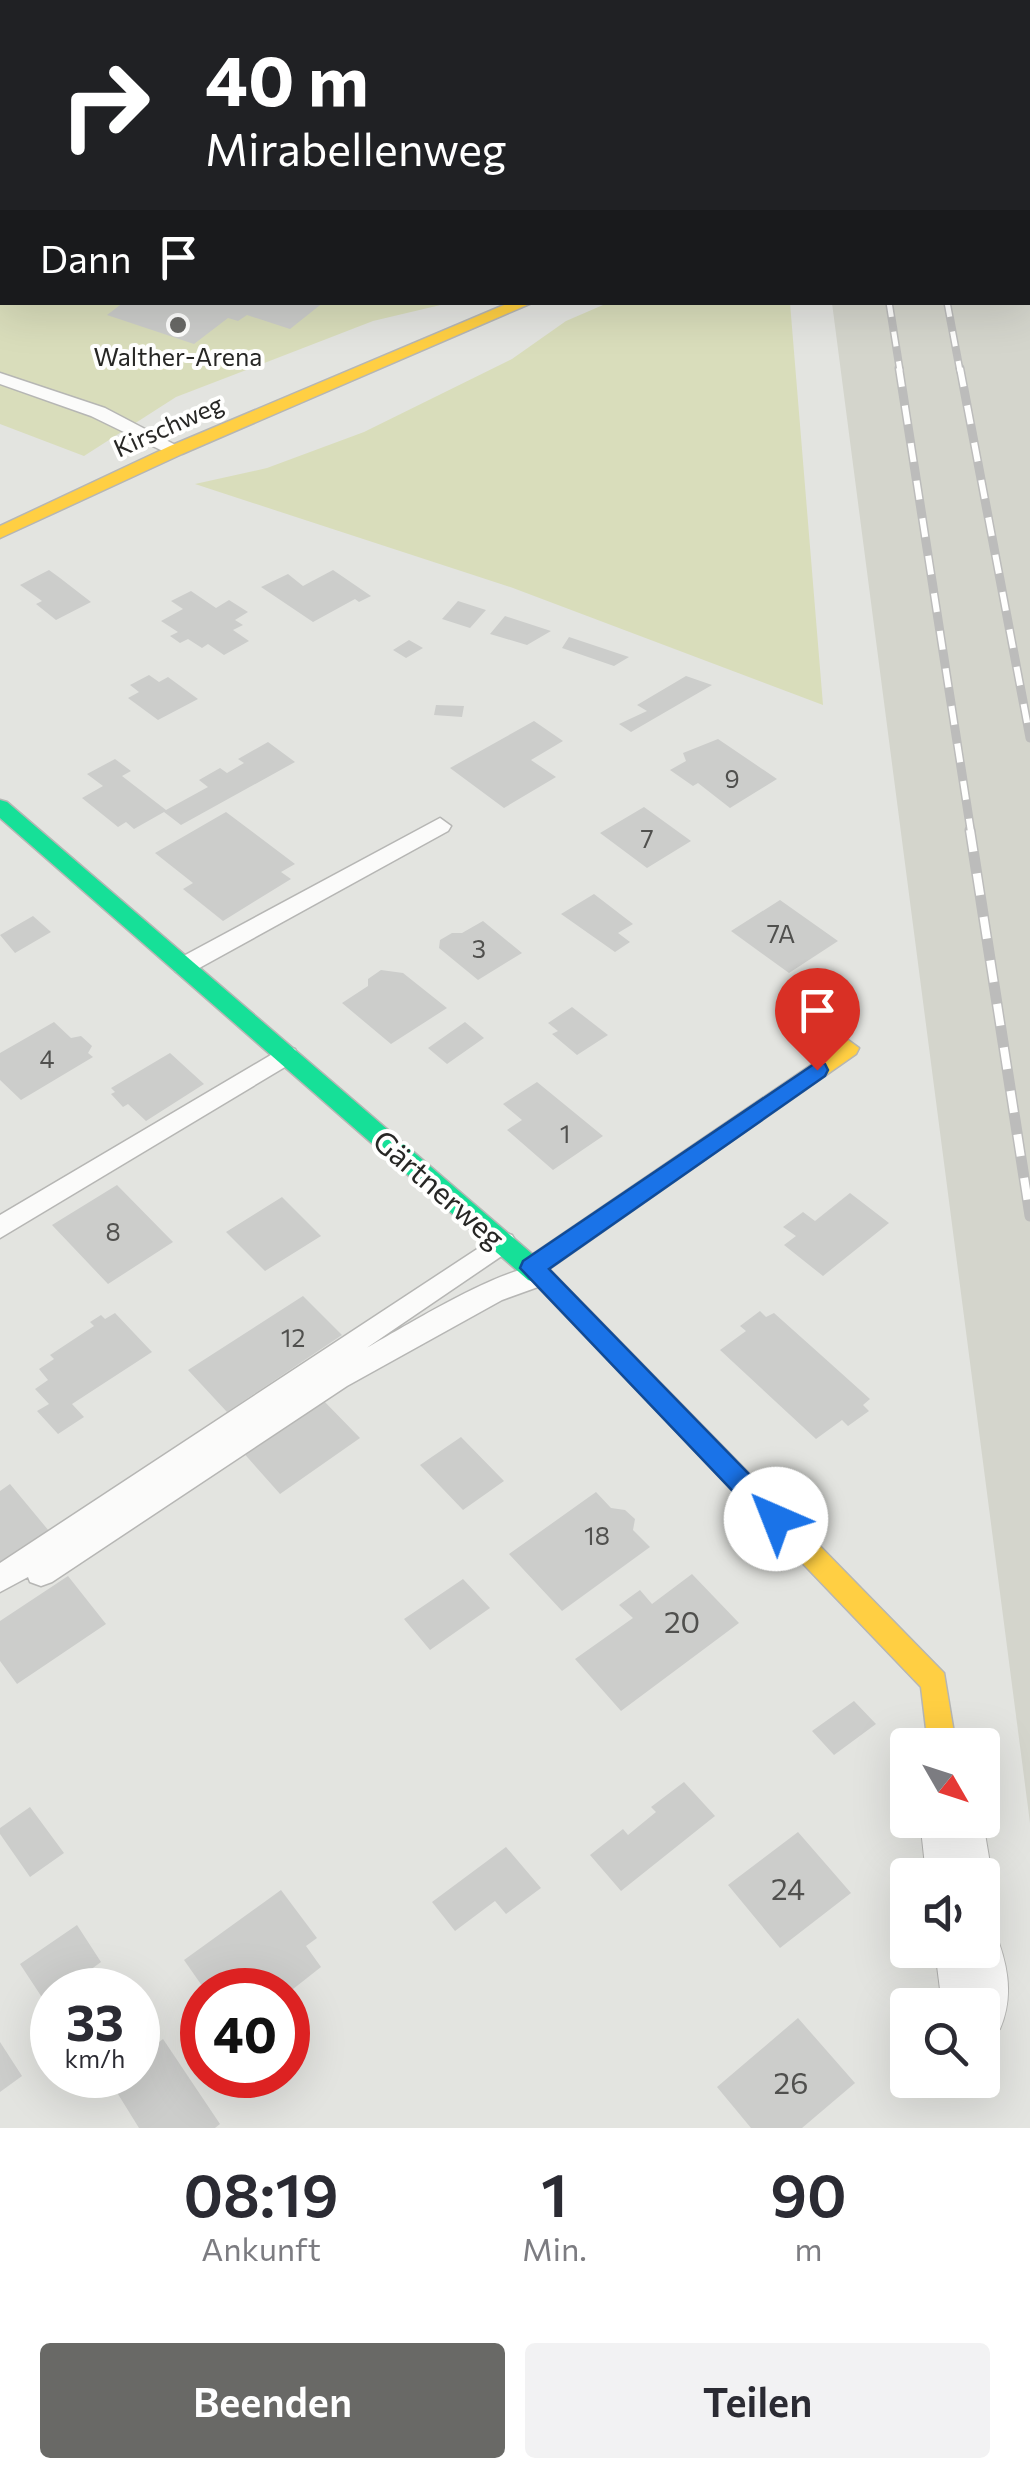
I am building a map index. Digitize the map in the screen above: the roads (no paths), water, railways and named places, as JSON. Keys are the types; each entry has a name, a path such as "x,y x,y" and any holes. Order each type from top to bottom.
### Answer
{"street":[{"name":"Kirschweg","path":"0,533 176,450 519,305"},
{"name":"Gärtnerweg","path":"0,807 536,1272 934,1682 940,1728"},
{"path":"536,1272 848,1048"}],"lane":[{"path":"0,378 98,412 176,450"},
{"path":"184,966 440,826"},
{"path":"0,1228 286,1055"},
{"path":"0,1578 502,1242"},
{"path":"41,1573 337,1378 492,1292 536,1272"}],"railway":[{"path":"889,305 900,371"},
{"path":"948,305 960,371"},
{"path":"899,368 971,832"},
{"path":"960,368 1030,738"},
{"path":"970,830 1030,1216"}],"place":[{"name":"Walther-Arena","path":"178,325"}]}
